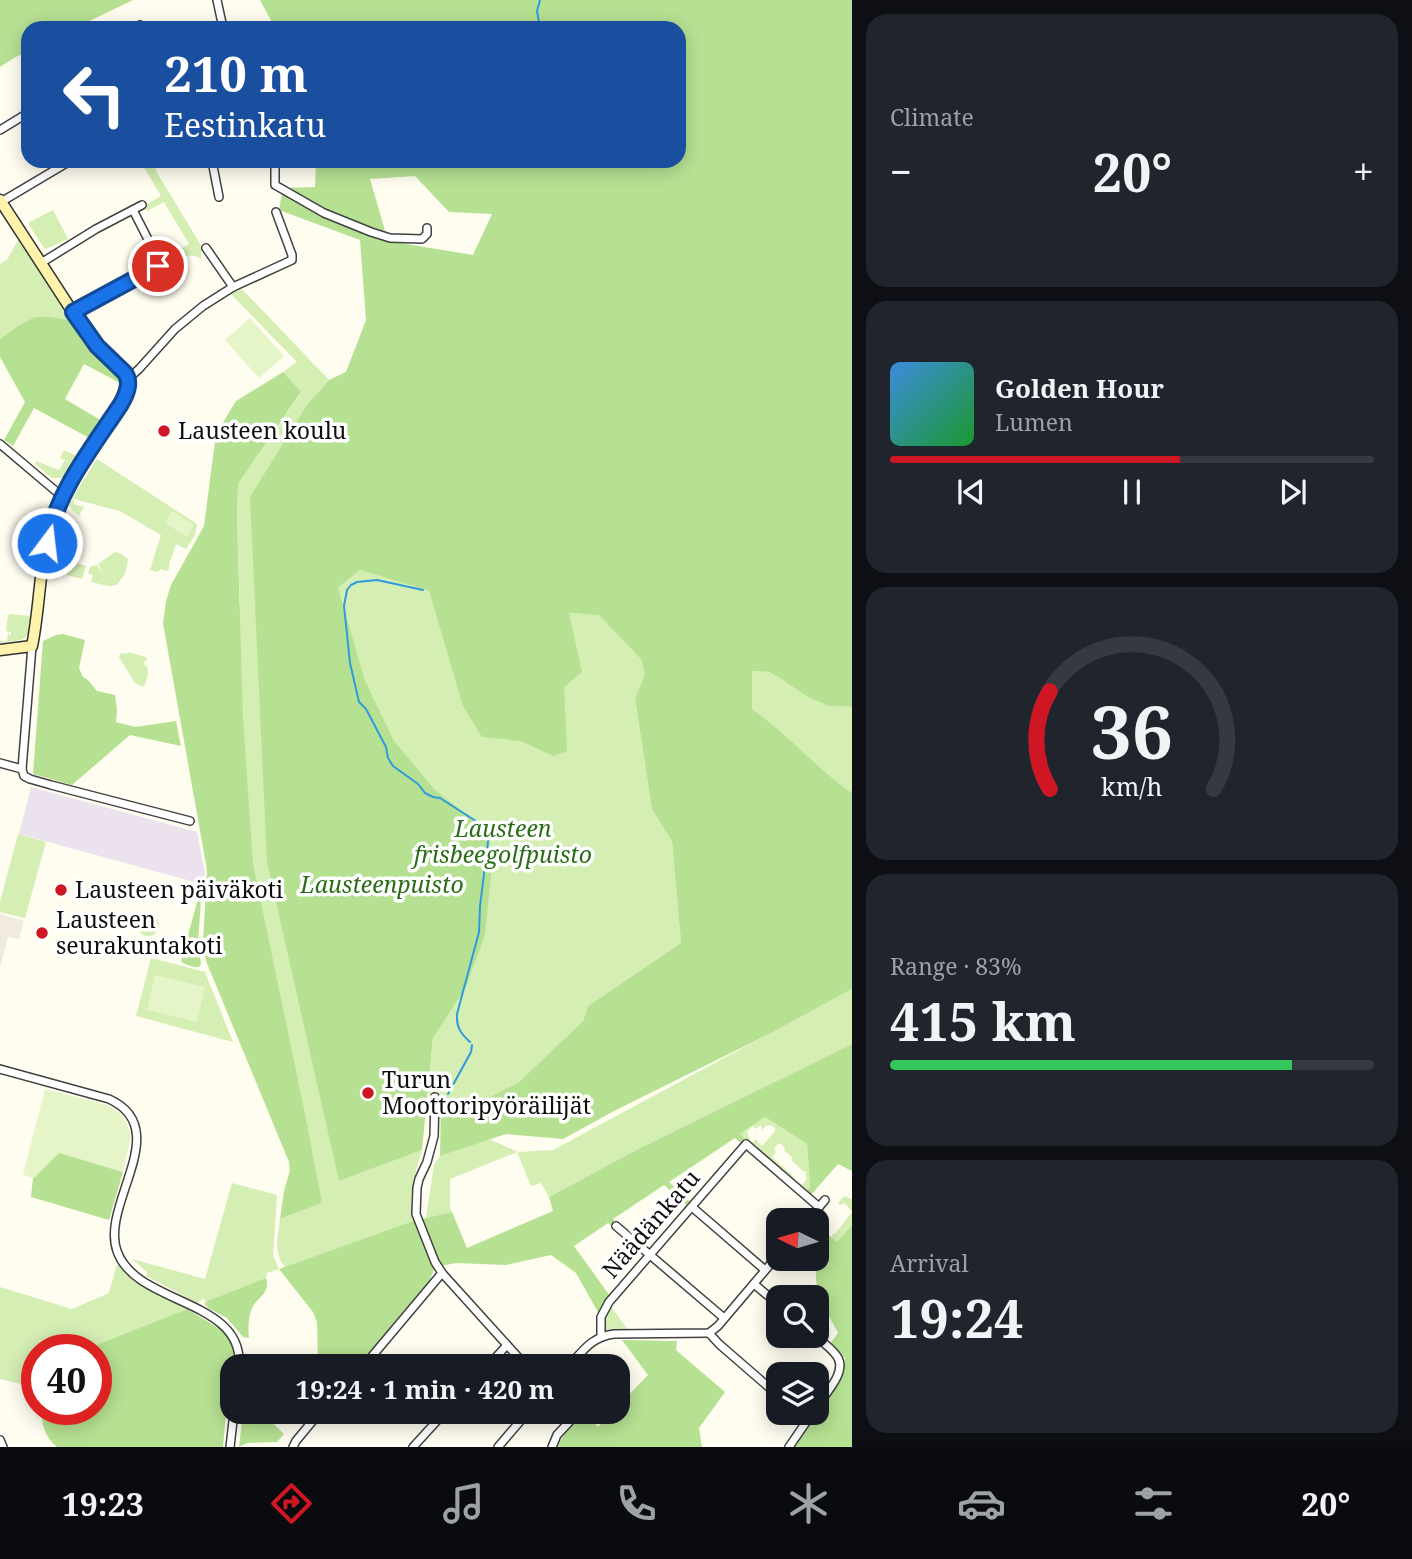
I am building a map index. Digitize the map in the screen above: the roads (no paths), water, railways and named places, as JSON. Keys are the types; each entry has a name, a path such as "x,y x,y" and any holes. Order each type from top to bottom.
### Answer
{"street":[{"path":"217,0 222,21"},
{"path":"0,130 21,117"},
{"path":"58,168 1,201 97,346 129,378"},
{"path":"213,168 219,197"},
{"path":"275,168 275,194"},
{"path":"275,185 324,213 390,238 422,239 428,228"},
{"path":"41,263 142,205"},
{"path":"73,312 158,266 158,257 133,210"},
{"path":"22,771 32,646 49,531 63,495 121,404 129,378 175,329 203,306 233,287 292,260 276,212"},
{"path":"206,248 233,287"},
{"path":"0,444 63,495"},
{"path":"0,650 32,646"},
{"path":"0,763 22,771 30,779 190,821"},
{"path":"0,1069 109,1099 118,1103 128,1113 135,1128 135,1155 114,1228 117,1253 131,1272 147,1283 224,1326 232,1335 239,1354"},
{"path":"435,1097 434,1136 419,1179 416,1214 442,1273 515,1354"},
{"name":"Näädänkatu","path":"601,1336 601,1317 605,1307 746,1144 819,1207"},
{"path":"819,1207 825,1200"},
{"path":"579,1354 590,1342 601,1336 709,1333 765,1270 692,1207"},
{"path":"616,1226 724,1318"},
{"path":"374,1354 442,1273"},
{"path":"754,1284 766,1294"},
{"path":"709,1333 719,1345 766,1385"},
{"path":"499,1354 507,1345"},
{"path":"828,1348 840,1362 839,1373 829,1388"},
{"path":"230,1447 232,1424"},
{"path":"293,1447 310,1424"},
{"path":"413,1447 434,1424"},
{"path":"498,1447 518,1424"},
{"path":"552,1447 557,1434 567,1424"},
{"path":"789,1447 804,1425"},
{"path":"0,1440 3,1447"}],"waterway":[{"path":"539,21 537,11 540,0"},
{"path":"423,590 377,580 357,582 347,590 344,606 350,663 359,702 366,709 393,766 418,784 425,793 440,798 482,825 487,834 479,932 457,1014 460,1030 470,1042"},
{"path":"448,1094 471,1052 472,1045"}],"place":[{"name":"Lausteen koulu","path":"164,431"},
{"name":"Lausteen päiväkoti","path":"61,890"},
{"name":"Lausteen seurakuntakoti","path":"42,933"},
{"name":"Turun Moottoripyöräilijät","path":"368,1093"}],"park label":[{"name":"Lausteen frisbeegolfpuisto","path":"503,842"},
{"name":"Lausteenpuisto","path":"382,885"}]}
